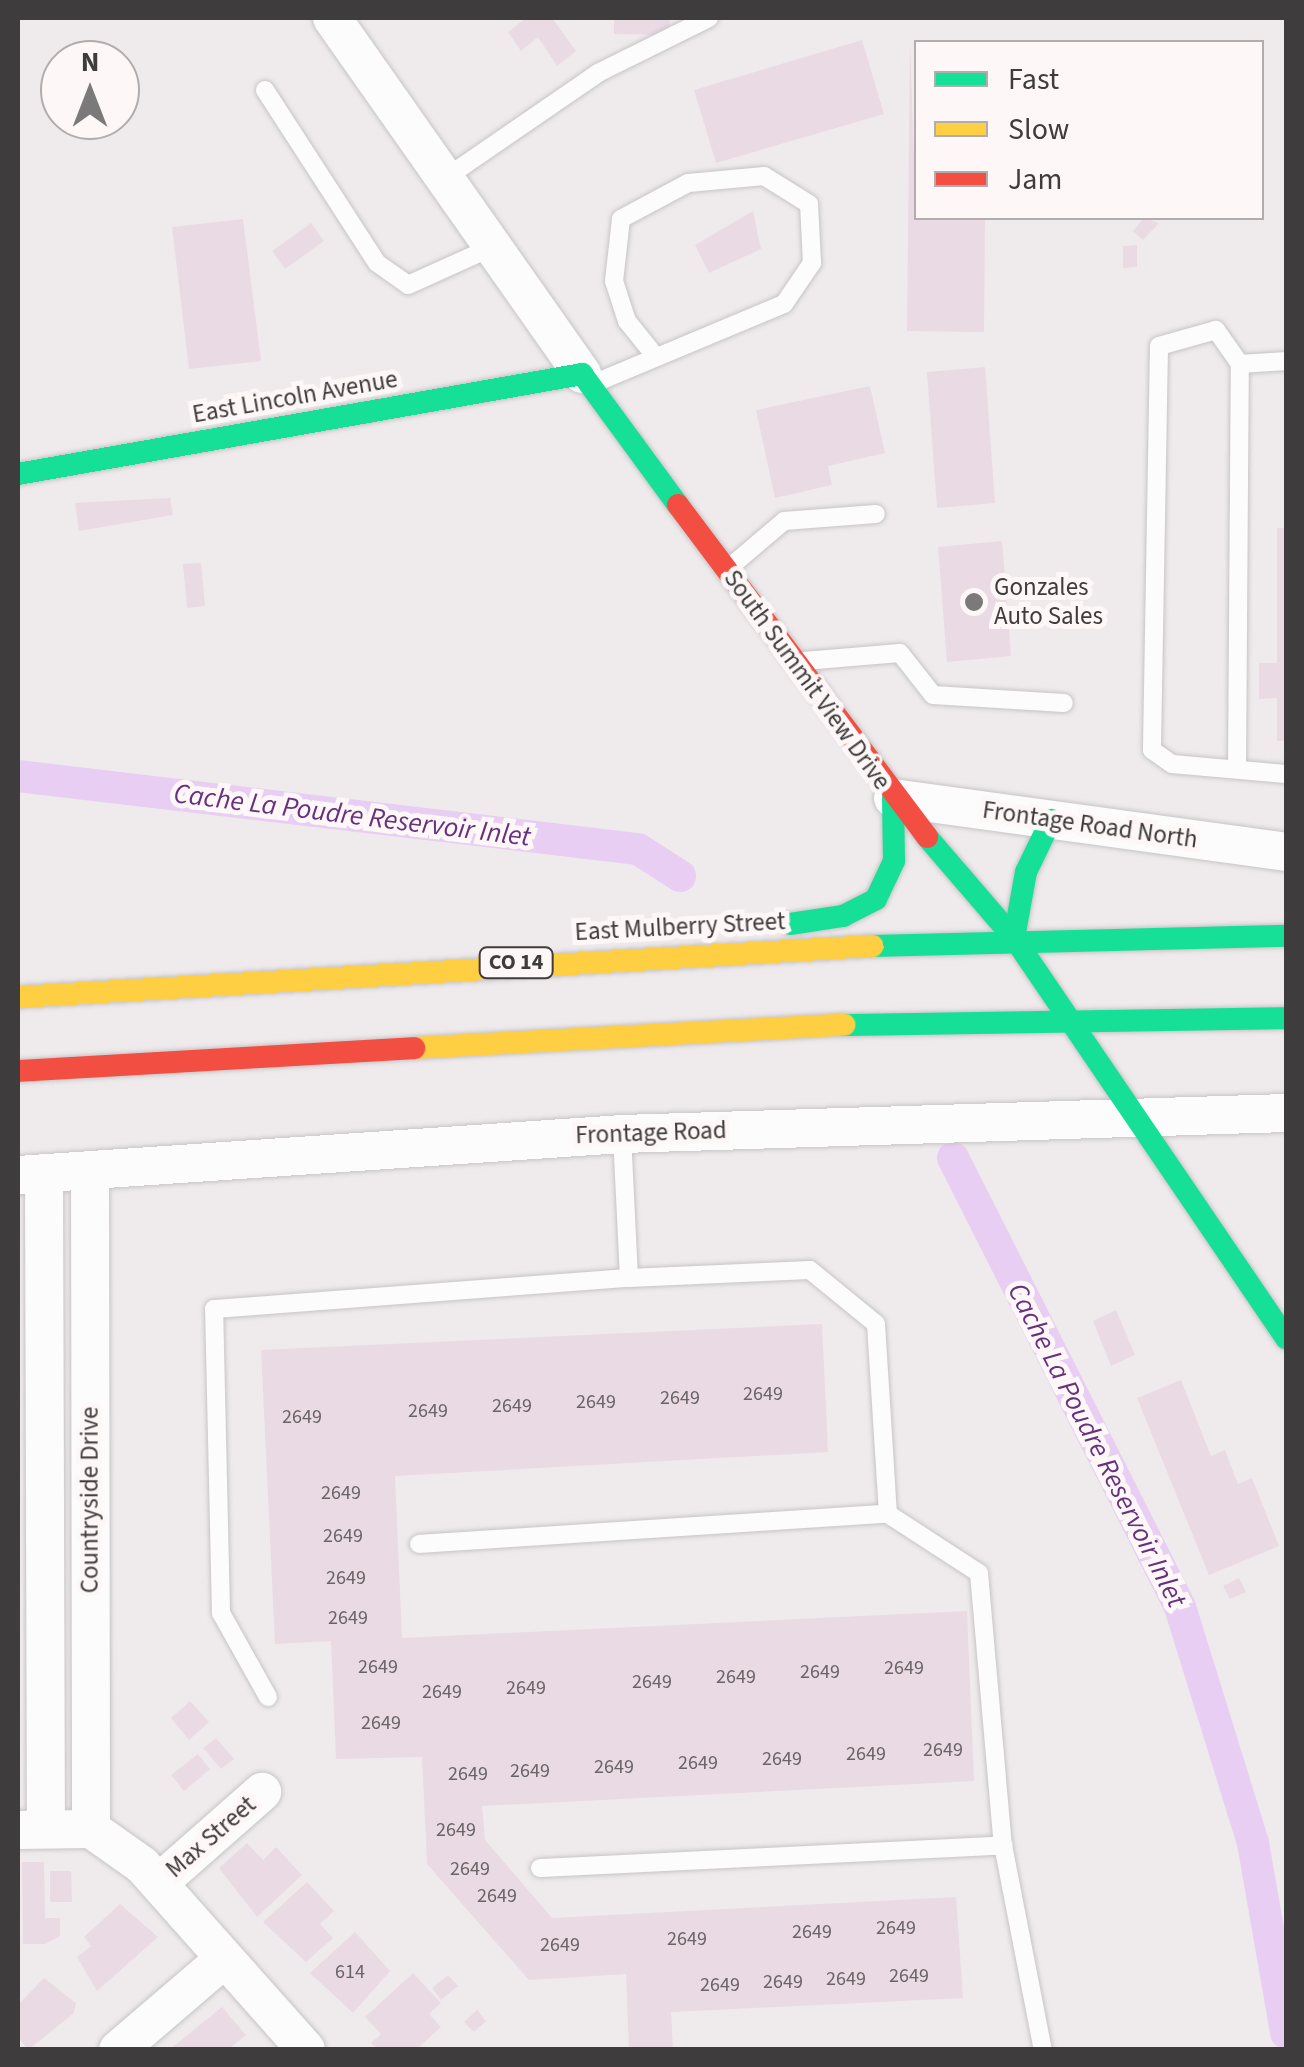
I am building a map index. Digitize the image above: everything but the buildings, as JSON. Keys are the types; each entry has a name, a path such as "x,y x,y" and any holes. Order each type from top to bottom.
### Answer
{"main road":[{"name":"East Lincoln Avenue","path":"18,474 586,380"},
{"name":"South Summit View Drive","path":"586,380 893,798 1014,938 1066,1020 1286,1338"},
{"path":"597,958 702,930 819,922 858,909 891,872 893,798"},
{"path":"1014,938 1026,872 1052,820"},
{"name":"East Mulberry Street","path":"18,997 597,958 1014,938 1286,936"},
{"path":"18,1071 765,1028 1286,1018"}],"street":[{"name":"South Summit View Drive","path":"332,18 586,380"},
{"name":"Frontage Road North","path":"893,798 1286,852"},
{"name":"Frontage Road","path":"31,1174 622,1134 1286,1113"},
{"name":"Countryside Drive","path":"31,1174 32,1829 91,1829 90,1171"},
{"name":"Max Street","path":"161,1882 262,1792"},
{"path":"91,1829 161,1882 306,2050"},
{"path":"118,2050 224,1959"}],"lane":[{"path":"444,179 598,73 708,18"},
{"path":"265,90 377,263 408,285 492,246"},
{"path":"586,380 656,357 784,304 812,263 808,204 764,176 688,183 621,218 614,281 628,321 656,357"},
{"path":"1236,769 1233,529 1240,364 1216,330 1159,346 1152,750 1172,764 1286,774"},
{"path":"1240,364 1286,361"},
{"path":"726,570 784,521 876,514"},
{"path":"794,662 900,653 933,695 1064,703"},
{"path":"622,1134 629,1278"},
{"path":"268,1698 221,1613 214,1309 629,1278 810,1270 876,1324 888,1514"},
{"path":"419,1544 888,1514 979,1573 1002,1845 1043,2050"},
{"path":"540,1868 1002,1845"}],"waterway":[{"name":"Cache La Poudre Reservoir Inlet","path":"18,776 638,849 680,876"},
{"name":"Cache La Poudre Reservoir Inlet","path":"953,1158 1180,1607 1253,1843 1286,2033"}],"traffic: fast":[{"path":"18,474 582,374 678,505"},
{"path":"790,924 843,916 876,899 894,861 893,798"},
{"path":"1014,938 1026,872 1051,820"},
{"path":"927,837 1014,938 1286,1338"},
{"path":"872,946 1286,936"},
{"path":"844,1025 1286,1018"}],"traffic: slow":[{"path":"18,997 872,946"},
{"path":"414,1048 844,1025"}],"traffic: jam":[{"path":"678,505 927,837"},
{"path":"18,1071 414,1048"}],"place":[{"name":"Gonzales Auto Sales","path":"974,602"}]}
